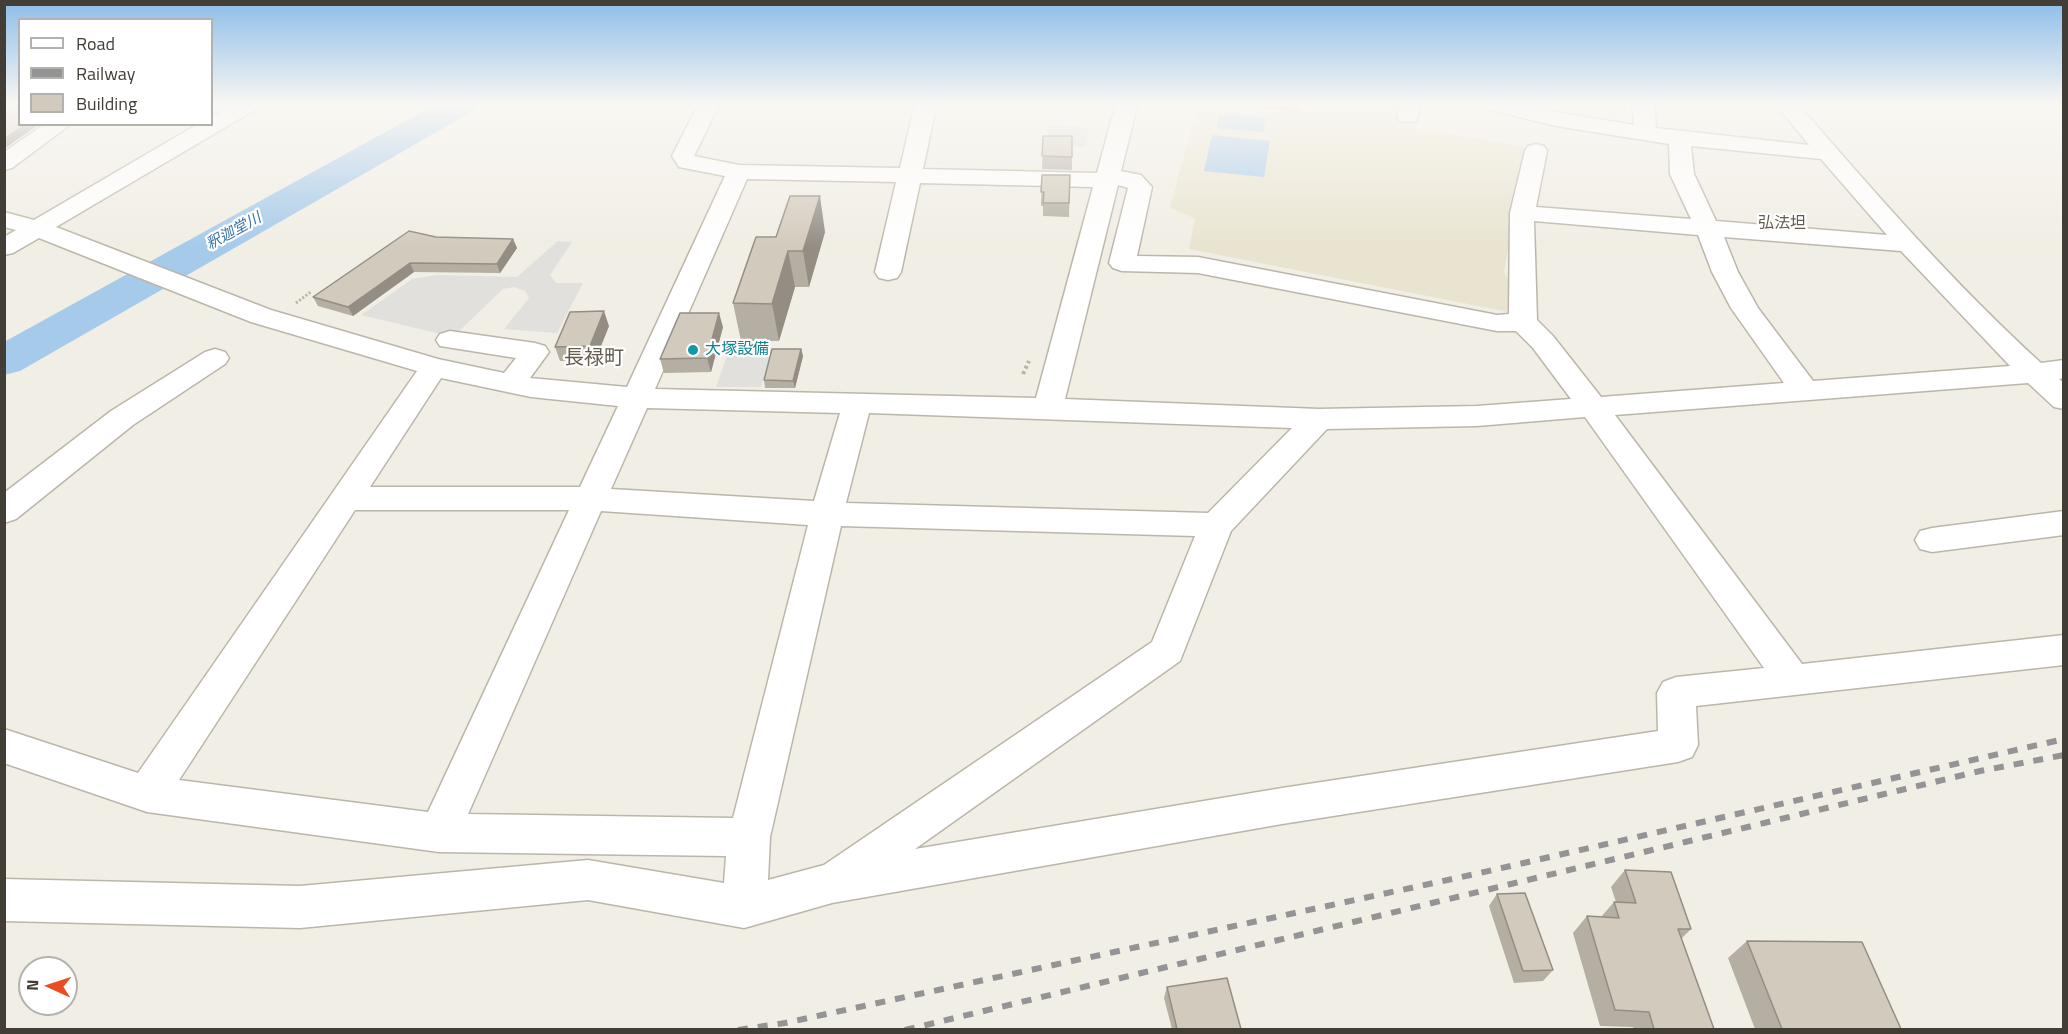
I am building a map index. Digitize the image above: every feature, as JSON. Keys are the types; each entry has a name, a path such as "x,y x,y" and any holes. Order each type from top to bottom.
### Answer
{"street":[{"path":"4,163 21,151"},
{"path":"4,248 169,151"},
{"path":"685,151 683,156 687,162 739,172 1133,180 1140,187 1122,263 1198,265 1497,323 1523,322"},
{"path":"888,272 916,151"},
{"path":"1048,408 1114,151"},
{"path":"1536,151 1522,213 1523,322 1543,342 1594,408 1794,681"},
{"path":"1678,151 1677,158 1686,188 1708,229 1728,278 1747,312 1805,391"},
{"path":"1811,151 1828,153 1908,244 2034,373 2064,400"},
{"path":"439,833 739,172"},
{"path":"1522,213 1908,244"},
{"path":"4,219 38,229 261,316 442,354 511,384 638,398 1048,408 1319,419 1477,416 2064,369"},
{"path":"442,354 535,352 511,384"},
{"path":"147,794 442,354"},
{"path":"4,511 122,418 215,358"},
{"path":"744,907 749,837 827,514 857,404"},
{"path":"832,883 1167,651 1216,525 1319,419"},
{"path":"345,498 590,499 827,514 1216,525"},
{"path":"1932,540 2064,523"},
{"path":"4,900 300,907 588,880 744,907 832,883 1282,806 1678,745 1676,693 2064,650"},
{"path":"4,746 147,794 439,833 749,837"}],"path":[{"path":"294,305 312,291"}],"shaded area":[{"path":"1185,151 1525,151 1504,272 1529,316 1189,249 1195,219 1170,207"},
{"path":"558,241 572,242 550,275 556,283 583,283 557,333 504,329 529,298 525,291 514,287 503,289 453,337 361,315 412,279 436,275 517,277"},
{"path":"728,353 771,354 761,387 716,387"}],"water":[{"path":"1208,151 1268,151 1264,177 1204,171"}],"building":[{"path":"1042,151 1072,151 1072,157 1042,156"},
{"path":"1042,175 1070,175 1069,203 1043,203"},
{"path":"790,196 820,196 803,251 788,251 772,304 733,303 756,237 776,237"},
{"path":"409,231 436,237 513,239 497,264 410,263 348,307 313,297"},
{"path":"604,311 590,346 555,347 570,312"},
{"path":"680,313 719,313 707,358 660,359"},
{"path":"772,349 801,349 793,381 764,380"},
{"path":"1625,870 1671,872 1691,929 1678,929 1714,1029 1654,1029 1649,1012 1615,1010 1587,916 1619,918 1614,902 1636,903"},
{"path":"1525,893 1553,970 1523,971 1497,894"},
{"path":"1747,941 1862,942 1901,1029 1782,1029"},
{"path":"1227,978 1241,1029 1177,1029 1167,987"}],"waterway":[{"name":"釈迦堂川","path":"4,361 377,151"}],"railway":[{"path":"738,1030 785,1023 1480,873 2064,739"},
{"path":"905,1030 1980,771 2064,755"}],"place":[{"name":"大塚設備","path":"693,350"}],"district":[{"name":"弘法坦","path":"1782,224"},
{"name":"長禄町","path":"594,359"}]}
